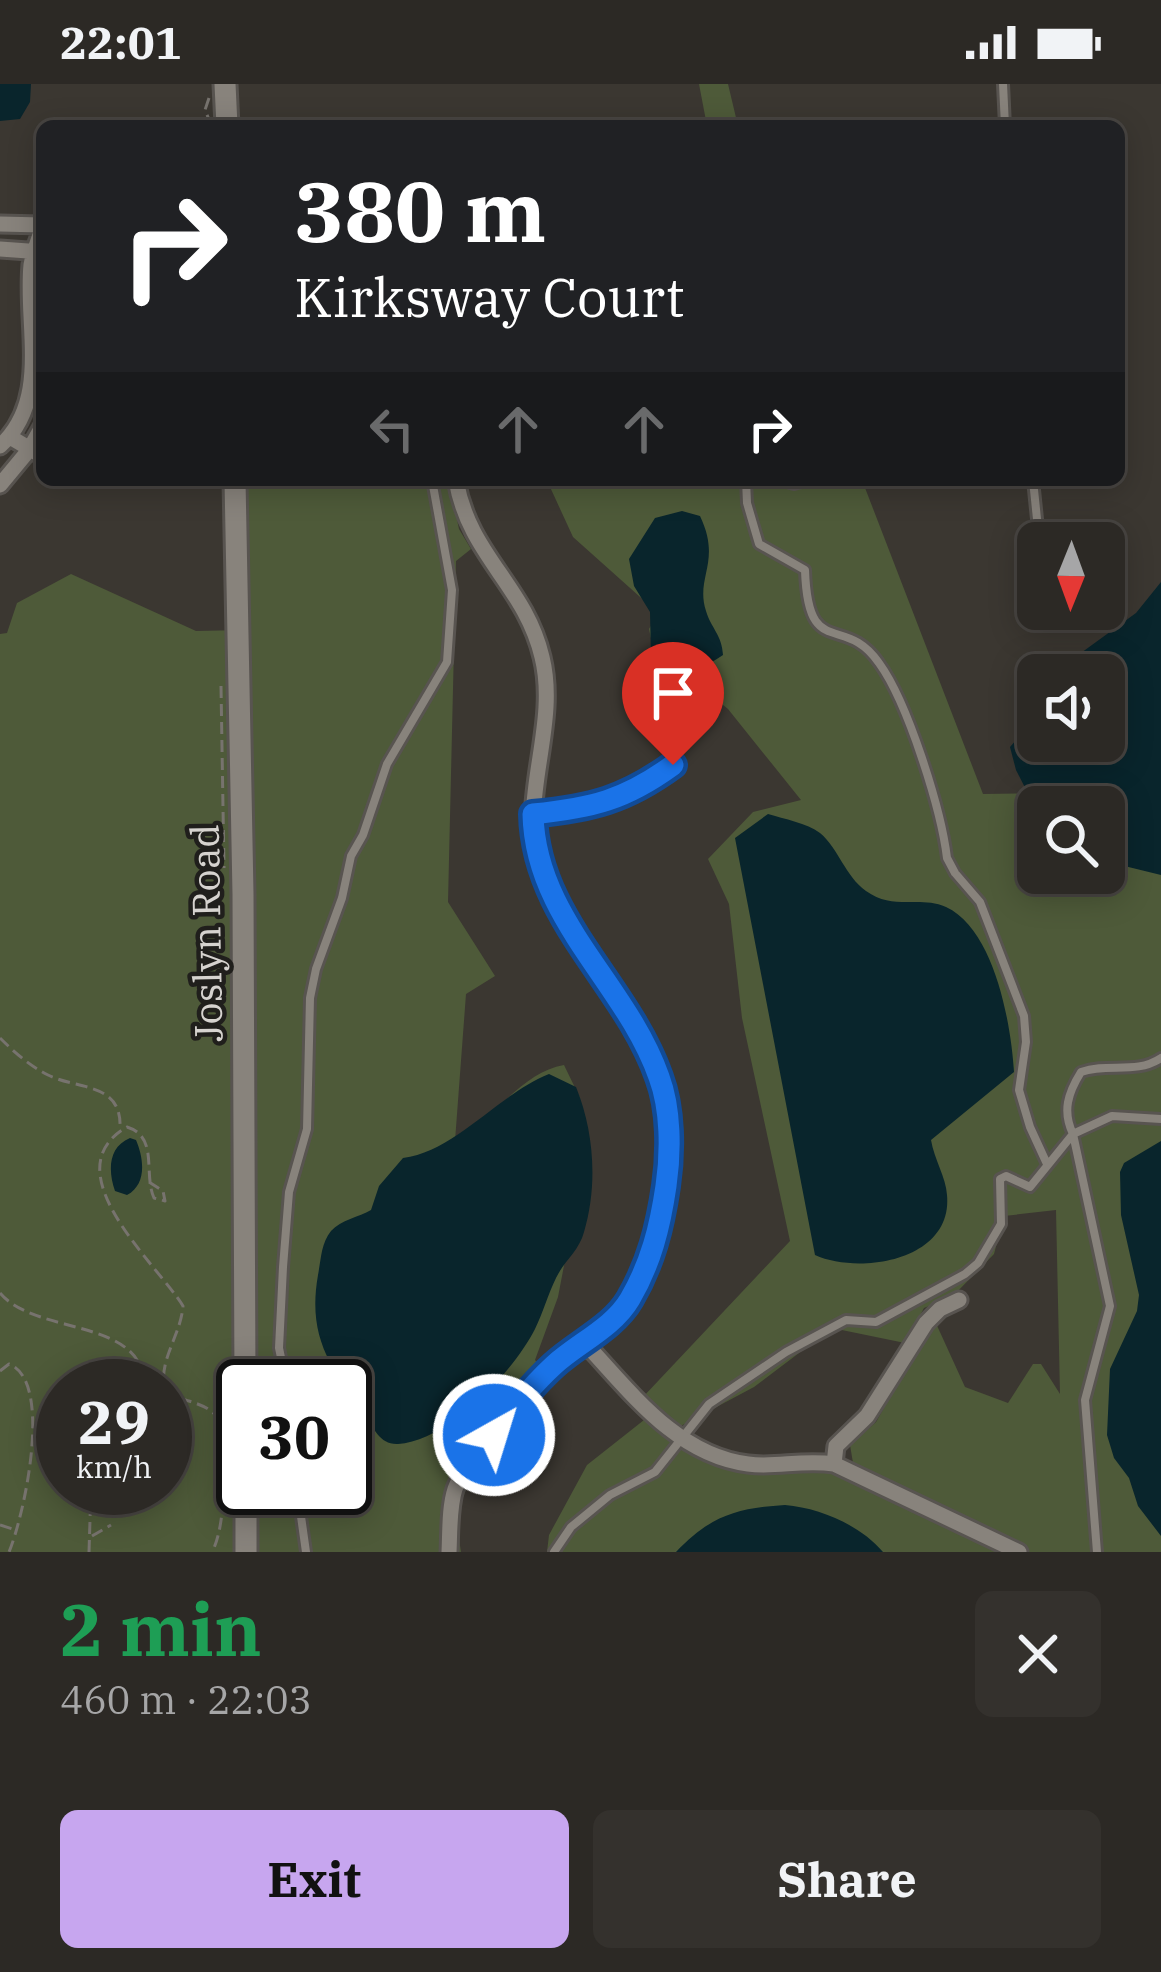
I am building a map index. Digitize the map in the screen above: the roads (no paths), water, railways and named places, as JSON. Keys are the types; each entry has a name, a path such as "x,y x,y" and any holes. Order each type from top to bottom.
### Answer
{"street":[{"path":"225,84 227,120"},
{"path":"0,224 36,227"},
{"path":"0,249 36,252"},
{"path":"0,485 36,453 5,442 25,409 31,377 31,264 36,256"},
{"path":"25,409 36,414"},
{"name":"Joslyn Road","path":"235,486 245,1359"},
{"path":"449,1552 455,1489 471,1463 534,1385 627,1305 648,1266 668,1170 667,1111 659,1077 552,900 538,861 533,814 545,733 543,658 517,596 474,538 461,510 457,486"},
{"path":"533,814 605,804 640,789 673,765"},
{"path":"834,1464 836,1445 867,1416 926,1323 959,1300"},
{"path":"583,1341 648,1410 681,1438 721,1460 755,1465 806,1460 834,1464 1019,1552"},
{"path":"246,1515 246,1552"}],"lane":[{"path":"1003,84 1005,120"},
{"path":"281,1359 283,1268 290,1192 307,1130 310,998 316,969 342,898 351,856 387,764 447,662 452,590 433,486"},
{"path":"746,486 759,544 805,570 806,603 813,622 824,632 871,652 901,703 947,858 980,902 1024,1016 1026,1042 1019,1090 1047,1164"},
{"path":"1033,486 1036,519"},
{"path":"1097,1552 1085,1400 1110,1306 1066,1120 1067,1103 1082,1072 1099,1066 1134,1070 1161,1058"},
{"path":"554,1552 571,1528 610,1495 655,1472 709,1405 798,1345 846,1320 876,1322 965,1274 978,1263 1001,1224 1000,1179 1006,1176 1030,1187 1073,1134 1112,1116 1161,1119"},
{"path":"301,1515 306,1552"}],"water":[{"path":"0,84 31,84 30,102 20,119 0,121"},
{"path":"682,511 700,516 706,532 709,557 703,599 723,655 705,665 688,667 651,658 650,612 634,586 629,559 655,518"},
{"path":"1161,582 1161,875 1125,866 1125,786 1024,786 1010,747 1017,739 1017,762 1125,762 1125,654 1080,654 1113,630 1125,630 1125,621"},
{"path":"768,814 820,833 859,885 876,897 936,904 963,919 977,936 997,980 1014,1072 931,1140 946,1188 945,1217 935,1235 900,1257 855,1263 815,1255 735,838"},
{"path":"549,1074 576,1087 592,1158 582,1239 556,1278 525,1346 496,1383 438,1431 417,1440 387,1442 372,1426 372,1359 329,1359 319,1334 315,1297 325,1241 340,1224 371,1210 379,1186 403,1158 441,1145"},
{"path":"130,1138 139,1147 142,1170 138,1184 127,1195 115,1191 111,1168 117,1147"},
{"path":"1161,1141 1161,1536 1138,1506 1107,1435 1110,1369 1137,1311 1139,1295 1121,1215 1120,1172 1124,1163"},
{"path":"785,1505 838,1520 883,1552 676,1552 725,1516"}]}
